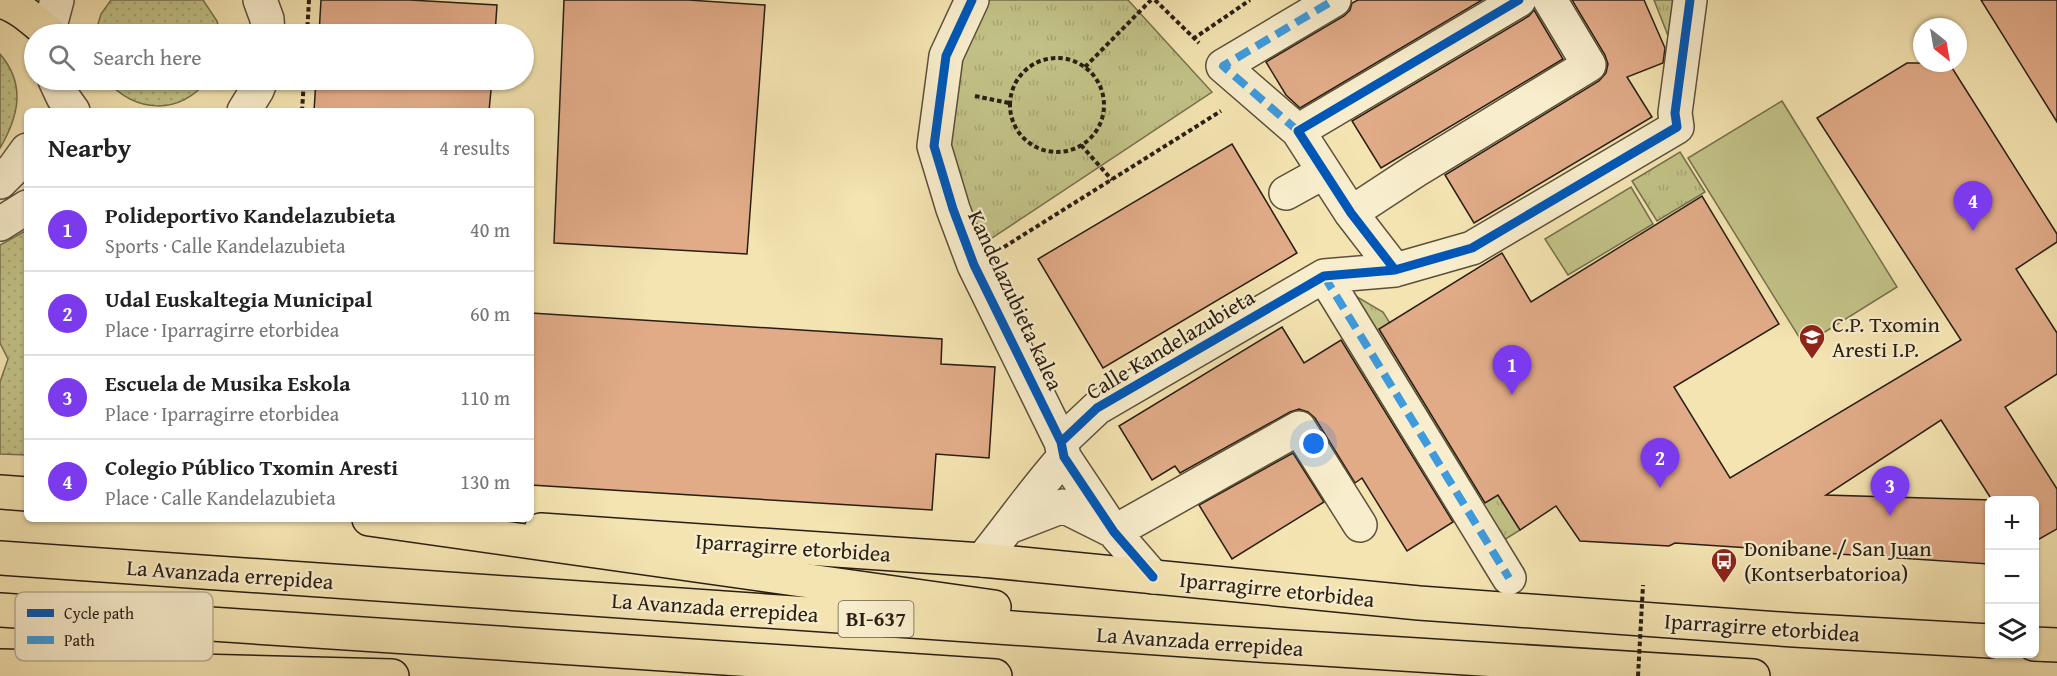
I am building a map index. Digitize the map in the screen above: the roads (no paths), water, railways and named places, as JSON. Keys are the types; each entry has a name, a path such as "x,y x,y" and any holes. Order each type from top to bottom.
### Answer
{"main road":[{"path":"0,1 6,2 38,24"},
{"path":"0,492 24,494"},
{"path":"390,522 1258,645"},
{"name":"Iparragirre etorbidea","path":"430,522 982,560 1419,603 1985,641"},
{"name":"La Avanzada errepidea","path":"0,558 1258,645 1753,676"},
{"name":"BI-637","path":"0,610 15,611"},
{"name":"BI-637","path":"213,624 995,676"},
{"path":"2039,644 2057,645"},
{"path":"0,666 392,676"}],"street":[{"path":"50,24 57,0"},
{"name":"Kandelazubieta kalea","path":"972,0 946,56 934,146 953,209 974,266 1063,449"},
{"path":"1334,0 1223,66 1298,131 1351,213 1395,270"},
{"path":"1298,131 1519,0"},
{"path":"1351,213 1415,171 1589,65 1550,0"},
{"name":"Calle Kandelazubieta","path":"982,560 1009,527 1063,449 1097,408 1324,276 1395,270 1472,248 1677,126 1675,113 1690,0"},
{"path":"46,108 51,90"},
{"path":"59,90 71,108"},
{"path":"246,108 257,90"},
{"path":"0,182 24,154"},
{"path":"1286,193 1324,172"},
{"path":"0,224 24,209"},
{"path":"1324,276 1509,578"},
{"path":"1114,532 1299,428 1360,525"},
{"path":"1063,449 1114,532 1153,577"},
{"path":"1009,527 1063,506 1114,532"}],"place":[{"name":"Colegio Público Txomin Aresti","path":"1973,231"},
{"name":"C.P. Txomin Aresti I.P.","path":"1812,360"},
{"name":"Polideportivo Kandelazubieta","path":"1512,395"},
{"name":"Udal Euskaltegia Municipal","path":"1660,488"},
{"name":"Escuela de Musika Eskola","path":"1890,516"},
{"name":"Donibane / San Juan (Kontserbatorioa)","path":"1724,584"}]}
